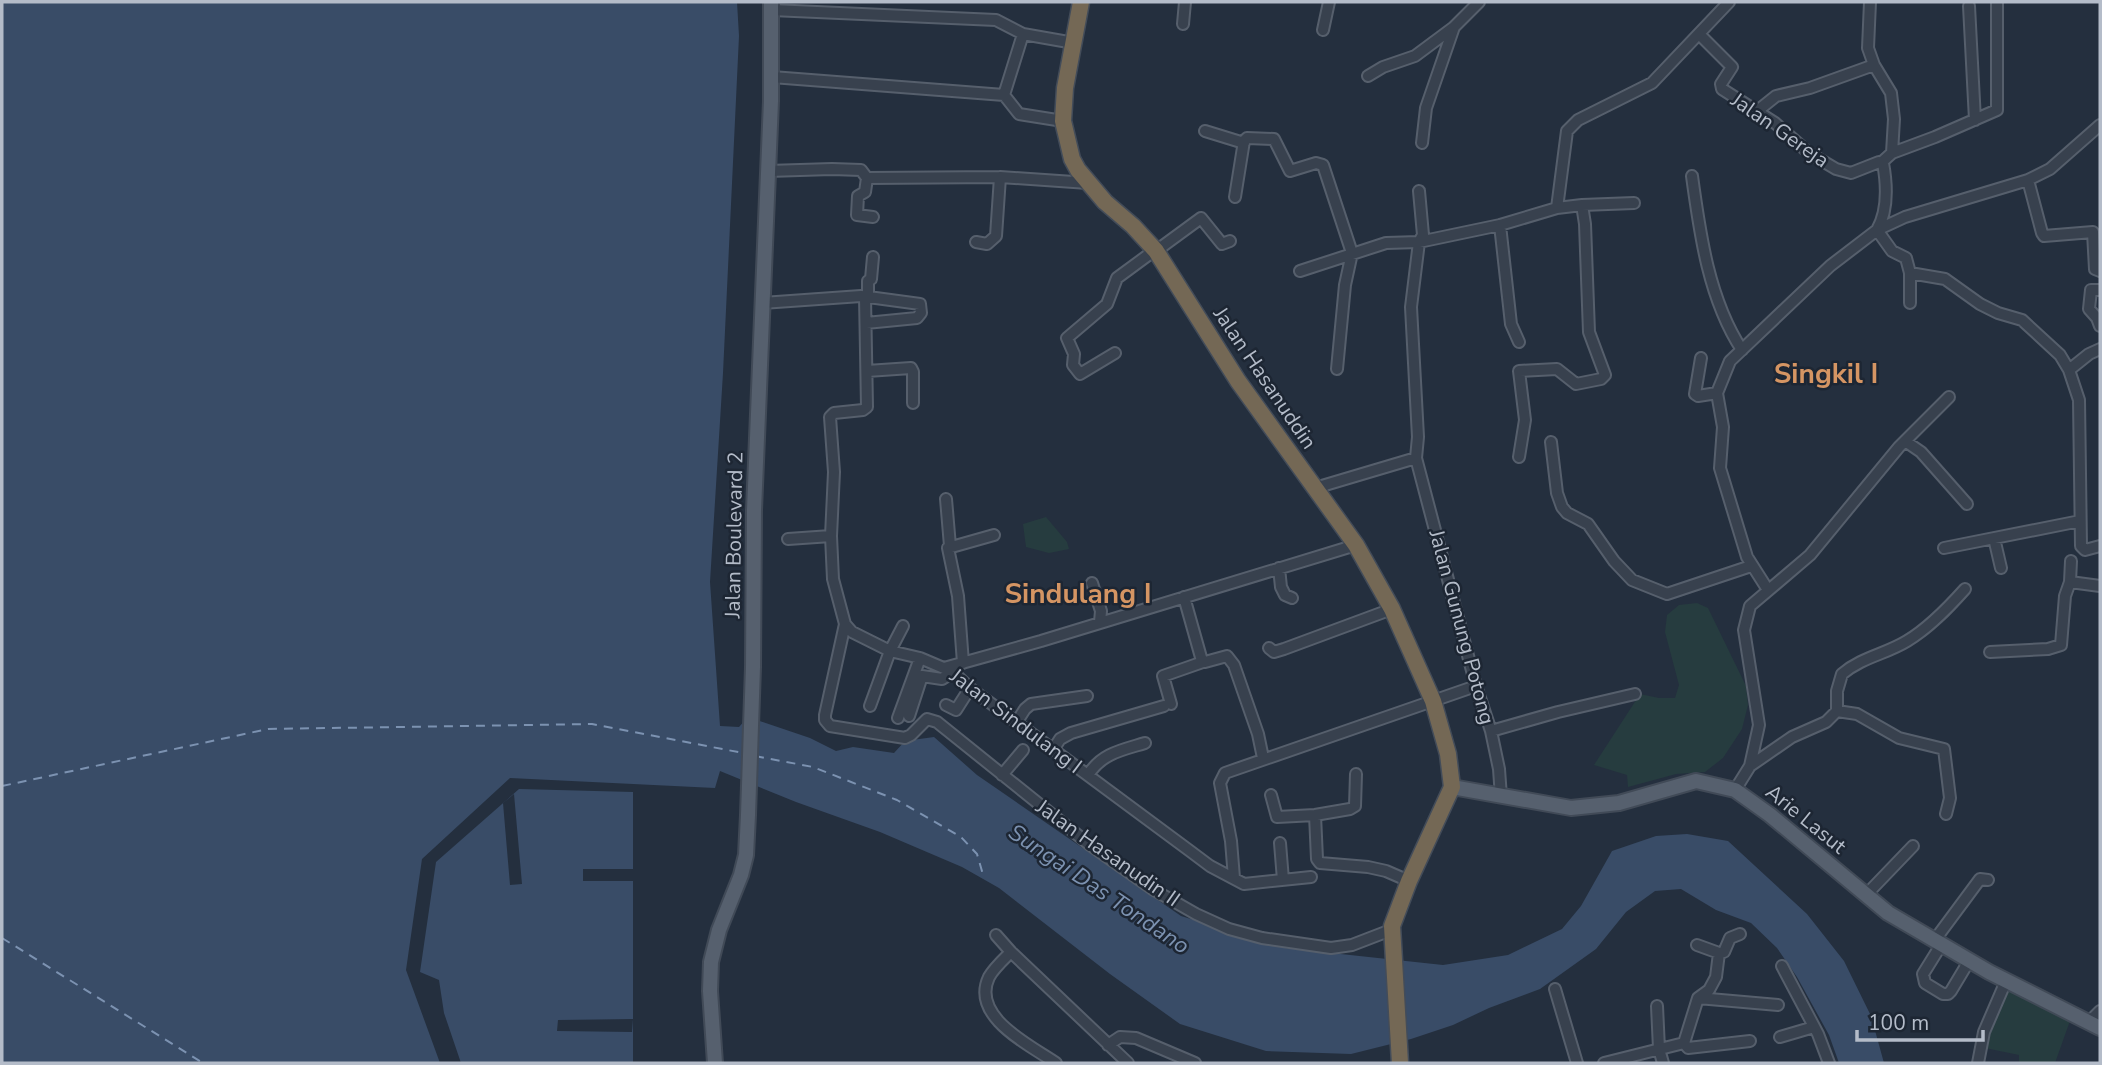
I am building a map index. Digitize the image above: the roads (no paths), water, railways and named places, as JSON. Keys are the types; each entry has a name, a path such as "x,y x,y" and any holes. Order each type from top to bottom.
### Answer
{"highway":[{"name":"Jalan Hasanuddin","path":"1081,2 1065,88 1063,121 1072,159 1088,183 1155,251 1238,381 1356,545 1392,609 1433,701 1448,754 1452,787"},
{"path":"1400,1063 1392,937 1409,880 1452,787"}],"main road":[{"name":"Jalan Boulevard 2","path":"715,1063 710,991 711,962 719,930 746,855 753,680 754,510 772,77 772,6"},
{"name":"Arie Lasut","path":"1452,787 1571,808 1619,803 1696,781 1735,790 1770,815 1865,896 1937,943 2094,1025"}],"street":[{"path":"1183,24 1185,2"},
{"path":"1323,30 1329,2"},
{"path":"1368,76 1383,67 1415,56 1454,27 1479,2"},
{"path":"1557,208 1568,128 1578,120 1652,83 1729,2"},
{"path":"1870,2 1868,48 1874,65 1891,93 1894,118 1892,153"},
{"path":"1877,230 1884,211 1885,182 1882,162 1892,153 1997,110 1997,2"},
{"path":"772,6 996,20 1023,34 1074,43"},
{"path":"1969,6 1975,120"},
{"path":"1422,143 1426,107 1454,27"},
{"path":"1004,95 1023,34"},
{"name":"Jalan Gereja","path":"1699,34 1732,67 1721,85 1722,89 1782,128 1809,153 1836,169 1851,173 1882,162"},
{"path":"1756,112 1776,96 1810,88 1874,65"},
{"path":"772,77 1004,95 1019,114 1063,121"},
{"path":"1768,590 1751,566 1720,468 1723,427 1717,393 1730,361 1830,266 1877,230 1905,217 2028,180 2050,169 2100,125"},
{"path":"1205,131 1244,143"},
{"path":"1235,197 1247,138 1274,139 1290,171 1316,163 1323,165 1352,253 1345,285 1337,369"},
{"path":"768,171 861,170 867,178 865,192 858,196 856,213 859,216 873,217"},
{"path":"1692,176 1710,276 1723,316 1742,350"},
{"path":"867,178 1000,177 1088,183"},
{"path":"976,242 986,244 996,236 1000,177"},
{"path":"2028,180 2044,236 2092,232 2095,269 2100,271"},
{"name":"Jalan Gunung Potong","path":"1419,191 1423,235 1419,242 1411,306 1418,437 1416,458 1476,686 1491,732 1499,769 1501,797"},
{"path":"1300,271 1398,241 1419,242 1500,225 1557,208 1634,203"},
{"path":"1519,457 1525,420 1519,371 1557,369 1576,384 1601,379 1605,375 1589,332 1585,220 1582,205"},
{"path":"1115,353 1080,374 1073,365 1074,354 1067,338 1101,311 1109,300 1117,278 1201,218 1222,244 1230,241"},
{"path":"1500,225 1511,324 1519,342"},
{"path":"1877,230 1892,251 1906,258 1910,274 1910,303"},
{"path":"863,297 868,295 873,257"},
{"path":"1910,274 1945,279 1980,304 2022,320 2060,355 2069,370 2079,400 2080,522 2083,549 2100,546"},
{"path":"2100,290 2091,290 2088,309 2097,318 2100,326"},
{"path":"845,624 833,579 831,536 834,472 831,415 866,409 869,398 863,297"},
{"path":"762,303 863,297 920,304 920,317 866,323"},
{"path":"2069,370 2099,347"},
{"path":"1701,358 1695,394 1698,396 1717,393"},
{"path":"867,371 911,368 913,403"},
{"path":"1735,790 1750,766 1759,725 1744,630 1744,620 1750,606 1810,555 1905,441 1949,397"},
{"path":"1905,441 1921,452 1966,504"},
{"path":"1551,442 1557,493 1562,507 1588,524 1620,569 1632,580 1667,594 1751,566"},
{"path":"1315,488 1416,458"},
{"path":"946,499 950,546 948,556 958,596 964,663"},
{"path":"1944,548 2080,522"},
{"path":"950,546 994,535"},
{"path":"788,539 831,536"},
{"path":"1994,538 2001,568"},
{"path":"920,658 904,717 922,676 942,679 948,670 964,663 1356,545"},
{"path":"1990,652 2048,649 2061,645 2071,561"},
{"path":"1279,568 1280,587 1285,595 1292,598"},
{"path":"2070,582 2100,586"},
{"path":"1092,583 1101,611 1100,622"},
{"path":"1750,766 1792,737 1826,722 1837,711 1837,691 1842,674 1865,658 1915,636 1965,589"},
{"path":"1184,597 1203,662"},
{"path":"1269,649 1274,652 1296,646 1392,609"},
{"name":"Jalan Sindulang I","path":"845,624 862,638 890,651 920,658 948,670 1210,866 1234,878"},
{"name":"Jalan Hasanudin II","path":"845,624 825,720 830,726 891,736 910,736 923,721 933,720 1090,845 1154,890 1229,929 1262,939 1331,948 1392,937"},
{"path":"870,706 890,651 903,626"},
{"path":"1053,750 1060,739 1071,733 1167,705 1163,676 1227,656 1234,666 1258,734 1263,758"},
{"path":"1311,877 1244,884 1234,878 1231,841 1220,780 1225,773 1476,686"},
{"path":"946,705 956,710 970,688"},
{"path":"1491,732 1558,712 1635,694"},
{"path":"1016,723 1031,704 1087,696"},
{"path":"1837,711 1857,714 1899,738 1944,749 1950,798 1946,814"},
{"path":"1088,775 1100,759 1145,744"},
{"path":"1002,775 1023,750"},
{"path":"1271,795 1277,817 1315,815 1353,808 1356,774"},
{"path":"1315,815 1317,859 1320,863 1368,867 1409,880"},
{"path":"1279,844 1283,880"},
{"path":"1865,896 1913,846"},
{"path":"1969,961 1948,994 1943,994 1925,983 1923,974 1937,943 1980,879 1988,880"},
{"path":"1697,945 1719,953 1724,952 1730,938 1740,934"},
{"path":"998,938 1128,1063"},
{"path":"1011,952 989,977 987,1000 992,1014 1000,1024 1056,1063"},
{"path":"1684,1043 1698,998 1709,990 1716,977 1719,953"},
{"path":"1782,966 1814,1027 1829,1063"},
{"path":"1978,1063 1984,1032 2006,981"},
{"path":"1555,989 1577,1063"},
{"path":"1698,998 1778,1005"},
{"path":"1657,1006 1659,1049 1663,1063"},
{"path":"2094,1025 2100,1011"},
{"path":"1780,1037 1814,1027"},
{"path":"1108,1045 1121,1037 1136,1038 1195,1063"},
{"path":"1684,1043 1688,1048 1750,1041"},
{"path":"1604,1063 1684,1043"}],"water":[{"name":"Sungai Das Tondano","path":"2,2 737,2 739,36 710,582 720,726 739,727 748,717 810,738 836,751 853,747 894,753 905,741 934,737 977,775 1181,916 1285,948 1443,965 1508,955 1562,929 1581,906 1612,851 1656,836 1687,834 1728,841 1807,914 1844,961 1871,1016 1884,1063 1839,1063 1829,1035 1797,977 1777,948 1751,923 1716,910 1681,889 1655,891 1626,912 1596,949 1540,989 1453,1025 1351,1054 1266,1051 1180,1024 999,888 962,867 880,832 720,771 715,788 510,778 422,859 406,970 440,1063 2,1063"},
{"path":"519,789 633,792 633,1063 461,1063 444,1013 439,980 420,972 436,862"}],"district":[{"name":"Singkil I","path":"1826,374"},
{"name":"Sindulang I","path":"1078,594"}]}
